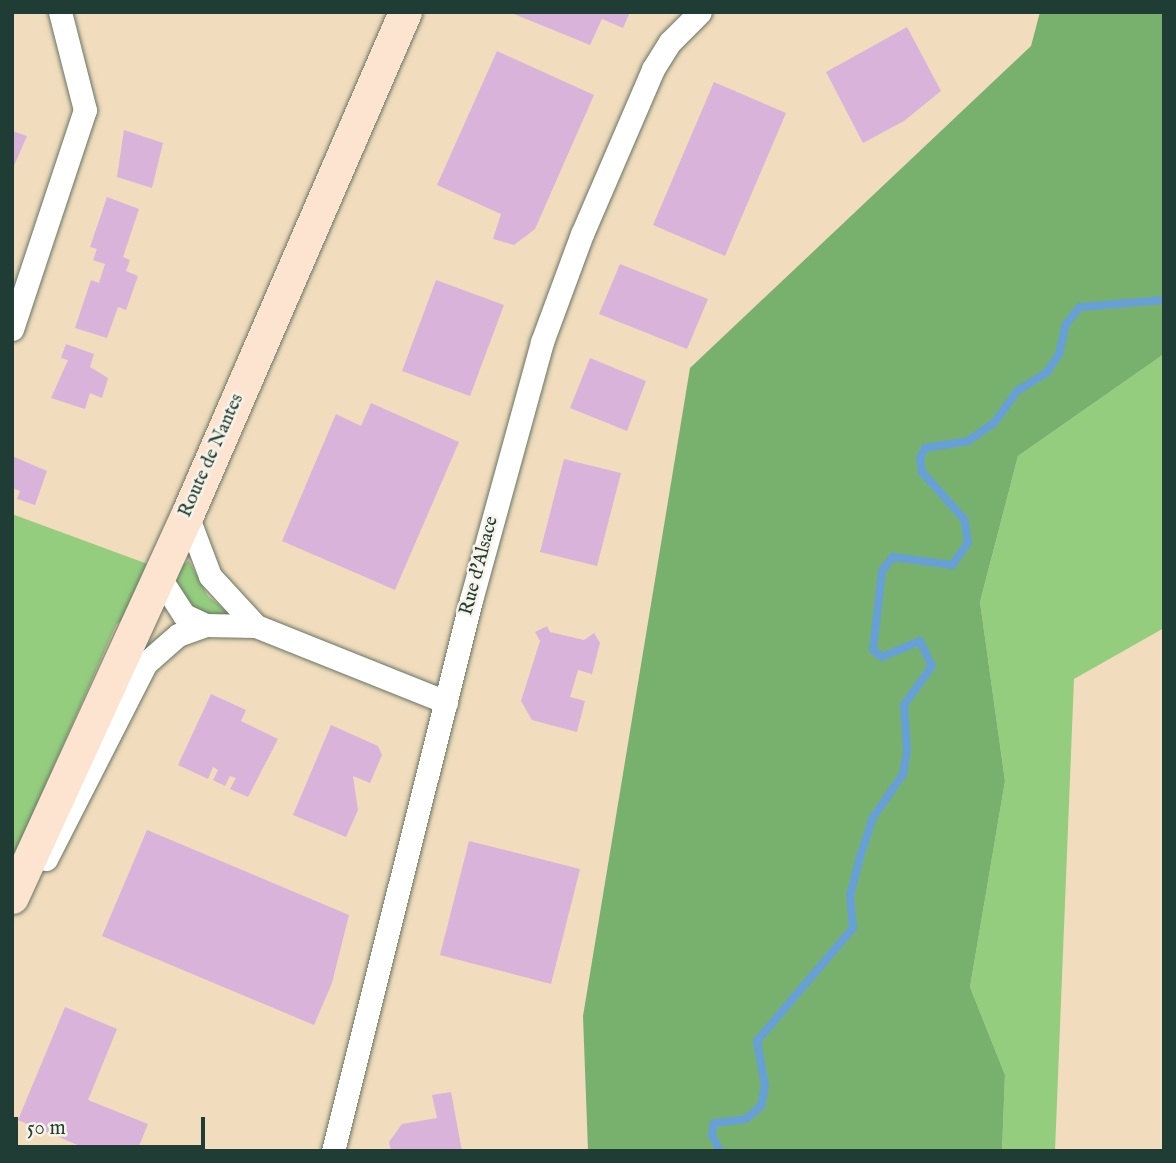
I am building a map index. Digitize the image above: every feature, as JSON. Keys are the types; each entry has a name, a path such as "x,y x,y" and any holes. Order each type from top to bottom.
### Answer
{"main road":[{"name":"Route de Nantes","path":"12,897 187,514 405,12"}],"street":[{"path":"12,329 85,110 60,12"},
{"name":"Rue d'Alsace","path":"333,1151 526,394 560,288 653,69 670,43 701,12"},
{"path":"187,514 210,576 256,626"},
{"path":"158,575 184,615 205,625"},
{"path":"12,911 29,894 146,663 178,635 205,625 256,626 446,702"}],"green space":[{"path":"1040,12 1164,12 1164,354 1018,456 980,602 1005,781 970,987 1005,1075 1002,1151 588,1151 583,1016 690,368 1031,46"},
{"path":"1164,354 1164,628 1074,679 1055,1151 1002,1151 1005,1075 970,987 1005,781 980,602 1018,456"},
{"path":"12,514 172,573 116,625 12,861"},
{"path":"189,561 208,596 236,619 189,610 175,586 182,565"}],"building":[{"path":"509,12 630,12 623,28 602,19 590,45"},
{"path":"907,27 941,91 904,121 863,143 826,72"},
{"path":"497,51 594,95 535,229 514,245 493,239 501,214 437,185"},
{"path":"714,82 786,113 725,256 653,225"},
{"path":"124,130 163,143 152,188 117,177"},
{"path":"12,131 27,136 13,168 12,168"},
{"path":"107,197 139,209 123,257 130,260 126,271 138,276 126,310 118,307 107,338 75,328 91,280 99,283 105,264 93,260 97,249 90,247"},
{"path":"620,264 708,299 687,349 599,314"},
{"path":"436,280 504,305 470,396 402,371"},
{"path":"66,344 94,354 90,367 108,378 102,398 90,393 85,409 51,398 68,360 61,358"},
{"path":"590,358 646,381 627,431 570,408"},
{"path":"371,403 459,442 395,590 282,541 336,414 361,426"},
{"path":"12,456 47,471 35,505 17,499 20,491 12,488"},
{"path":"564,459 621,473 597,566 540,552"},
{"path":"547,626 550,632 584,640 594,633 600,643 592,674 578,670 570,697 585,701 577,732 532,720 521,701 540,641 535,632"},
{"path":"211,694 246,710 241,721 278,739 248,797 230,789 236,778 230,776 225,786 213,780 218,770 213,767 208,779 178,765"},
{"path":"331,725 378,746 382,755 370,783 353,776 358,810 346,837 293,815"},
{"path":"147,830 349,915 332,983 314,1025 102,936"},
{"path":"469,841 580,869 551,984 440,955"},
{"path":"65,1007 117,1029 88,1100 148,1124 137,1151 92,1151 18,1120"},
{"path":"451,1092 462,1151 391,1151 389,1142 402,1124 437,1118 432,1095"}],"waterway":[{"path":"720,1151 712,1135 714,1123 746,1119 761,1106 765,1086 757,1041 853,928 850,896 872,819 903,774 907,751 904,705 932,666 920,641 882,657 873,650 882,571 893,557 952,565 968,543 964,519 922,472 920,458 925,448 968,441 994,423 1017,391 1047,372 1059,354 1066,324 1080,307 1164,300"}]}
